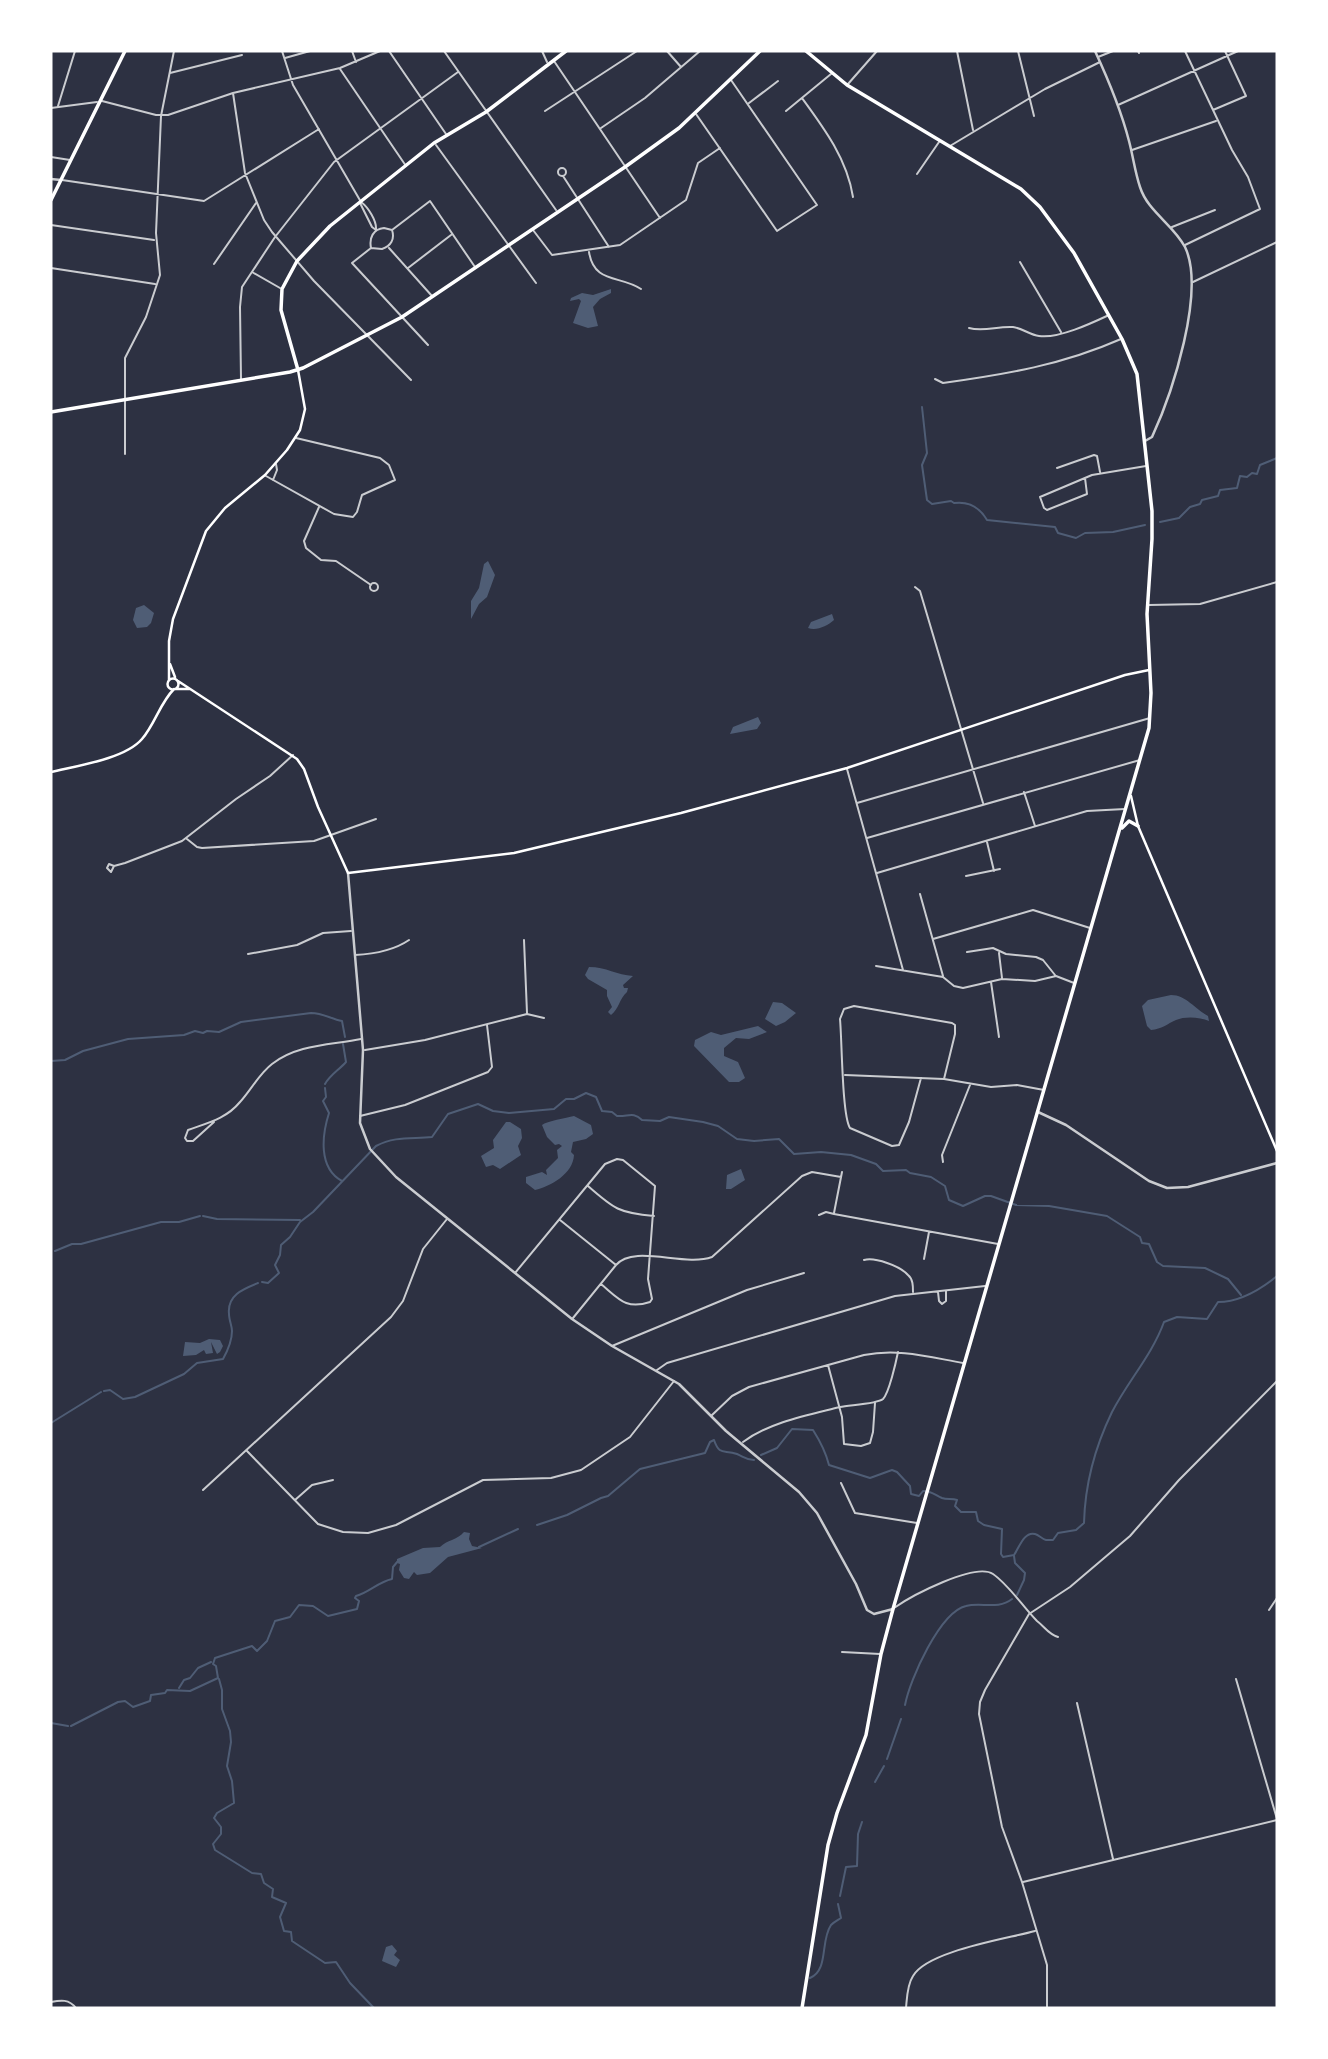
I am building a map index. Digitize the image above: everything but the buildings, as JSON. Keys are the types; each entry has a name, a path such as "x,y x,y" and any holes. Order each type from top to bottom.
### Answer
{"main road":[{"path":"51,200 125,51"},
{"path":"166,698 170,664 169,640 174,614 206,531 225,508 276,463 296,438 305,409 298,370 281,310 282,289 297,261 330,226 434,143 486,112 566,51"},
{"path":"51,412 298,370 367,335 433,297 625,167 695,113 760,51"},
{"path":"802,2008 828,1845 866,1735 881,1654 893,1609 1141,760 1151,718 1147,605 1152,539 1138,374 1110,315 1064,238 1040,207 1021,189 847,85 806,51"},
{"path":"170,664 177,680 189,689 293,755 304,769 348,873 524,851 681,813 847,768 1116,677 1149,670"},
{"path":"169,683 177,680"},
{"path":"51,772 119,754 134,747 145,736 166,698 175,689 177,680"},
{"path":"169,683 175,689 189,689"},
{"path":"1131,796 1138,826 1277,1151"},
{"path":"1118,835 1127,822 1138,826"}],"street":[{"path":"58,107 75,51"},
{"path":"125,454 126,354 146,317 160,269 156,240 162,116 174,51"},
{"path":"282,51 291,80 360,202 366,206 377,225 371,238 371,248"},
{"path":"284,58 310,51"},
{"path":"352,51 356,62"},
{"path":"51,108 100,102 162,116 233,93 340,68 380,51"},
{"path":"389,51 447,136"},
{"path":"444,51 557,212"},
{"path":"542,51 548,63"},
{"path":"545,111 637,51"},
{"path":"667,51 681,67"},
{"path":"600,129 645,98 700,51"},
{"path":"847,85 877,51"},
{"path":"957,51 974,131"},
{"path":"1018,51 1034,116"},
{"path":"1095,51 1117,106 1144,197 1184,246 1193,282 1175,380 1152,437 1145,441"},
{"path":"949,147 1113,51"},
{"path":"1184,246 1260,209 1248,177 1217,121 1185,51"},
{"path":"1213,110 1246,96 1225,51"},
{"path":"1117,106 1238,51"},
{"path":"169,73 242,55"},
{"path":"553,60 660,218"},
{"path":"340,68 406,166"},
{"path":"241,380 240,299 251,271 275,236 337,160 458,72"},
{"path":"786,111 832,74"},
{"path":"695,113 777,231 817,205 730,79"},
{"path":"748,104 778,81"},
{"path":"233,93 246,173 257,202 275,236 411,380"},
{"path":"802,98 834,142 853,197"},
{"path":"1131,151 1217,121"},
{"path":"51,178 204,201 319,129"},
{"path":"916,174 940,141"},
{"path":"434,143 536,283"},
{"path":"533,229 552,255 620,245 688,197 698,163 720,148"},
{"path":"51,157 71,160"},
{"path":"563,176 610,248"},
{"path":"392,230 430,201 476,268"},
{"path":"214,264 257,202"},
{"path":"1171,227 1215,210"},
{"path":"51,225 156,240"},
{"path":"376,230 392,230"},
{"path":"371,248 376,250 388,247 394,235 392,230"},
{"path":"407,268 452,234"},
{"path":"1193,282 1277,242"},
{"path":"388,247 433,297"},
{"path":"371,248 352,263 428,345"},
{"path":"589,250 591,263 601,274 629,282 641,289"},
{"path":"1020,262 1061,333"},
{"path":"51,268 156,284"},
{"path":"251,271 282,289"},
{"path":"969,328 978,331 1012,327 1042,337 1110,315"},
{"path":"935,379 943,383 1033,369 1075,358 1122,339"},
{"path":"265,475 334,514 356,516 362,495 396,480 389,465 380,458 296,438"},
{"path":"1057,468 1094,455 1097,456 1100,473"},
{"path":"272,480 278,470 276,463"},
{"path":"1084,478 1087,494 1047,510 1044,508 1040,497 1084,478 1147,466"},
{"path":"319,506 304,541 306,548 321,560 336,561 371,585"},
{"path":"1147,605 1200,604 1277,582"},
{"path":"915,587 920,591 983,804"},
{"path":"858,803 1151,718"},
{"path":"114,866 168,848 187,838 270,776 293,755"},
{"path":"867,838 1133,760 1141,760"},
{"path":"847,768 903,970"},
{"path":"1024,792 1035,827"},
{"path":"877,873 1087,811 1126,809"},
{"path":"187,838 202,848 309,841 376,819"},
{"path":"986,841 994,871"},
{"path":"966,876 1000,869"},
{"path":"348,873 363,1050 359,1116 370,1150 396,1177 572,1319 612,1346 674,1381 710,1417 809,1501 851,1574 867,1610 874,1614 893,1609 935,1586 985,1570 999,1579 1050,1634 1058,1637"},
{"path":"920,894 943,977"},
{"path":"933,939 1033,910 1091,928"},
{"path":"248,954 297,945 323,933 352,931"},
{"path":"355,955 378,953 401,946 409,940"},
{"path":"524,940 527,1014"},
{"path":"967,952 993,948 1000,952 1040,958 1056,976 1075,984"},
{"path":"1000,952 1002,979"},
{"path":"876,966 943,977 954,986 963,988 1002,979 1035,981 1056,976"},
{"path":"991,981 999,1037"},
{"path":"921,1078 909,1122 901,1143 897,1146 848,1126 840,1014 847,1007 855,1006 952,1023 955,1034 944,1079"},
{"path":"363,1050 425,1040 527,1014 544,1018"},
{"path":"359,1116 405,1105 488,1072 492,1067 486,1024"},
{"path":"214,1122 188,1130 185,1138 187,1141 193,1141 214,1122 233,1110 266,1069 278,1059 312,1046 362,1039"},
{"path":"844,1075 944,1079 991,1087 1024,1085 1044,1090"},
{"path":"943,1162 942,1155 970,1084"},
{"path":"1038,1112 1066,1125 1149,1181 1167,1188 1188,1187 1277,1163"},
{"path":"515,1274 605,1164 617,1159 628,1162 655,1186 648,1279 652,1299 637,1306 627,1304 601,1284"},
{"path":"572,1319 616,1265 627,1257 694,1261 712,1257 802,1176 812,1172 841,1177"},
{"path":"834,1214 842,1172"},
{"path":"587,1185 616,1209 631,1214 654,1216"},
{"path":"819,1215 826,1212 999,1244"},
{"path":"203,1490 398,1309 423,1249 448,1219"},
{"path":"559,1220 616,1265"},
{"path":"924,1259 929,1231"},
{"path":"864,1259 871,1258 907,1273 911,1278 914,1293"},
{"path":"612,1346 747,1290 804,1273"},
{"path":"656,1370 667,1363 880,1300 914,1293 986,1286"},
{"path":"938,1290 942,1304 946,1301 946,1290"},
{"path":"710,1417 732,1396 749,1387 864,1355 898,1351 964,1364"},
{"path":"741,1444 758,1432 774,1426 840,1407 875,1402 884,1398 898,1351"},
{"path":"828,1365 840,1407 844,1444 861,1446 870,1443 875,1402"},
{"path":"247,1451 312,1519 324,1527 344,1532 368,1533 396,1525 483,1480 551,1478 571,1474 590,1465 630,1437 674,1381"},
{"path":"1046,2008 1048,1971 1022,1882 1002,1827 988,1764 979,1707 985,1690 1029,1614 1070,1587 1130,1536 1165,1494 1277,1381"},
{"path":"295,1500 312,1485 333,1480"},
{"path":"841,1483 855,1513 918,1523"},
{"path":"1269,1610 1277,1598"},
{"path":"842,1652 881,1654"},
{"path":"1022,1882 1277,1820 1236,1679"},
{"path":"1077,1703 1114,1861"},
{"path":"906,2008 912,1976 925,1963 941,1955 1035,1931"},
{"path":"51,2002 68,2001 76,2008"}],"water":[{"path":"611,289 611,293 593,307 598,326 588,328 573,323 581,301 570,301 571,298 582,293 593,295"},
{"path":"488,561 495,575 487,597 479,604 471,619 471,601 479,588 484,564"},
{"path":"144,605 154,613 151,623 147,627 137,628 133,620 136,608"},
{"path":"832,614 834,620 828,624 808,628 811,622"},
{"path":"758,717 761,723 757,729 730,734 733,727"},
{"path":"589,967 633,976 623,985 628,988 627,992 611,1015 608,1012 612,1007 607,990 585,975"},
{"path":"1171,995 1186,1000 1208,1016 1209,1021 1184,1018 1151,1030 1147,1026 1142,1006 1148,1000"},
{"path":"773,1002 782,1003 796,1013 776,1026 765,1019"},
{"path":"758,1026 767,1032 749,1039 736,1038 724,1048 724,1056 738,1062 745,1078 739,1082 729,1082 694,1046 695,1040 711,1032 721,1035"},
{"path":"574,1116 591,1125 593,1134 573,1142 573,1162 565,1173 548,1186 535,1190 526,1183 526,1177 542,1172 547,1175 546,1170 558,1158 557,1150 562,1146 555,1145 547,1137 542,1125"},
{"path":"506,1122 521,1129 522,1138 518,1146 521,1155 500,1169 493,1165 486,1167 481,1156 494,1148 493,1140"},
{"path":"741,1169 745,1180 731,1189 726,1189 727,1175"},
{"path":"209,1339 220,1340 223,1346 220,1352 217,1354 211,1342 213,1353 206,1354 204,1350 196,1355 183,1356 185,1342 200,1343"},
{"path":"464,1532 470,1533 472,1546 482,1548 448,1557 430,1573 417,1575 414,1572 409,1579 404,1578 397,1559 423,1548 440,1547"},
{"path":"392,1945 397,1951 394,1955 400,1960 396,1967 382,1961 386,1947"}],"waterway":[{"path":"922,407 927,453 922,465 927,500 932,504 951,501 969,504 987,520 1055,527 1058,533 1076,538 1085,533 1113,532 1145,525"},
{"path":"1160,522 1179,518 1202,500 1218,496 1220,490 1237,488 1240,476 1257,474 1260,465 1277,458"},
{"path":"51,1061 65,1060 83,1051 128,1039 184,1035 195,1031 219,1032 241,1022 311,1013 342,1021 345,1037"},
{"path":"325,1084 346,1062 343,1044"},
{"path":"325,1088 326,1097 323,1101 329,1113 324,1141 325,1160 334,1175 342,1181"},
{"path":"262,1282 268,1283 279,1273 275,1265 281,1245 300,1222 313,1212 376,1146 397,1139 432,1137 448,1114 478,1104 493,1111 509,1113 554,1109 566,1099 574,1099 586,1093 596,1097 602,1111 612,1112 617,1116 633,1115 642,1120 660,1121 669,1117 703,1122 718,1126 737,1139 779,1139 794,1154 821,1152 851,1155 876,1164 883,1171 906,1170 931,1177 945,1186 949,1200 963,1206 991,1196 1016,1205 1049,1206 1107,1216 1140,1237 1142,1243 1149,1244 1157,1262 1163,1266 1205,1268 1228,1279 1241,1295"},
{"path":"55,1251 72,1244 81,1244 161,1222 179,1222 200,1216"},
{"path":"203,1216 217,1219 300,1220"},
{"path":"761,1455 777,1448 792,1429 813,1430 829,1465 870,1478 892,1470 910,1486 911,1494 919,1496 926,1491 944,1499 957,1500 955,1506 961,1512 976,1512 978,1521 984,1525 1002,1529 1001,1554 1003,1557 1014,1555 1028,1535 1035,1534 1046,1540 1053,1540 1058,1533 1076,1530 1084,1523 1089,1480 1106,1425 1153,1346 1164,1322 1177,1317 1207,1319 1218,1302 1249,1294 1277,1276"},
{"path":"104,1391 110,1390 123,1399 135,1397 184,1374 197,1363 223,1359 232,1335 229,1307 233,1297 258,1283"},
{"path":"51,1423 101,1392"},
{"path":"537,1525 608,1496 640,1469 705,1453 710,1442 714,1440 720,1451 754,1460"},
{"path":"479,1547 518,1529"},
{"path":"1014,1556 1015,1563 1025,1573 1017,1595"},
{"path":"71,1726 118,1702 125,1701 133,1707 150,1701 151,1695 165,1693 167,1690 190,1691 218,1678 216,1666 213,1664 215,1658 252,1646 257,1651 267,1641 275,1621 290,1617 299,1605 313,1606 328,1616 357,1609 359,1601 356,1596 392,1579 393,1567 398,1561"},
{"path":"905,1705 920,1664 946,1620 966,1606 995,1605 1012,1599"},
{"path":"179,1688 198,1668 211,1662"},
{"path":"219,1679 222,1709 230,1731 227,1766 232,1781 234,1803 217,1813 214,1818 221,1827 221,1834 213,1844 215,1850 252,1873 261,1874 264,1883 273,1889 272,1897 286,1903 280,1917 284,1931 291,1932 292,1941 325,1963 336,1962 350,1983 374,2008"},
{"path":"887,1759 901,1719"},
{"path":"51,1723 68,1726"},
{"path":"875,1782 884,1766"},
{"path":"840,1896 846,1867 857,1866 858,1834 862,1822"},
{"path":"810,1978 820,1969 831,1925 841,1918 838,1904"}]}
